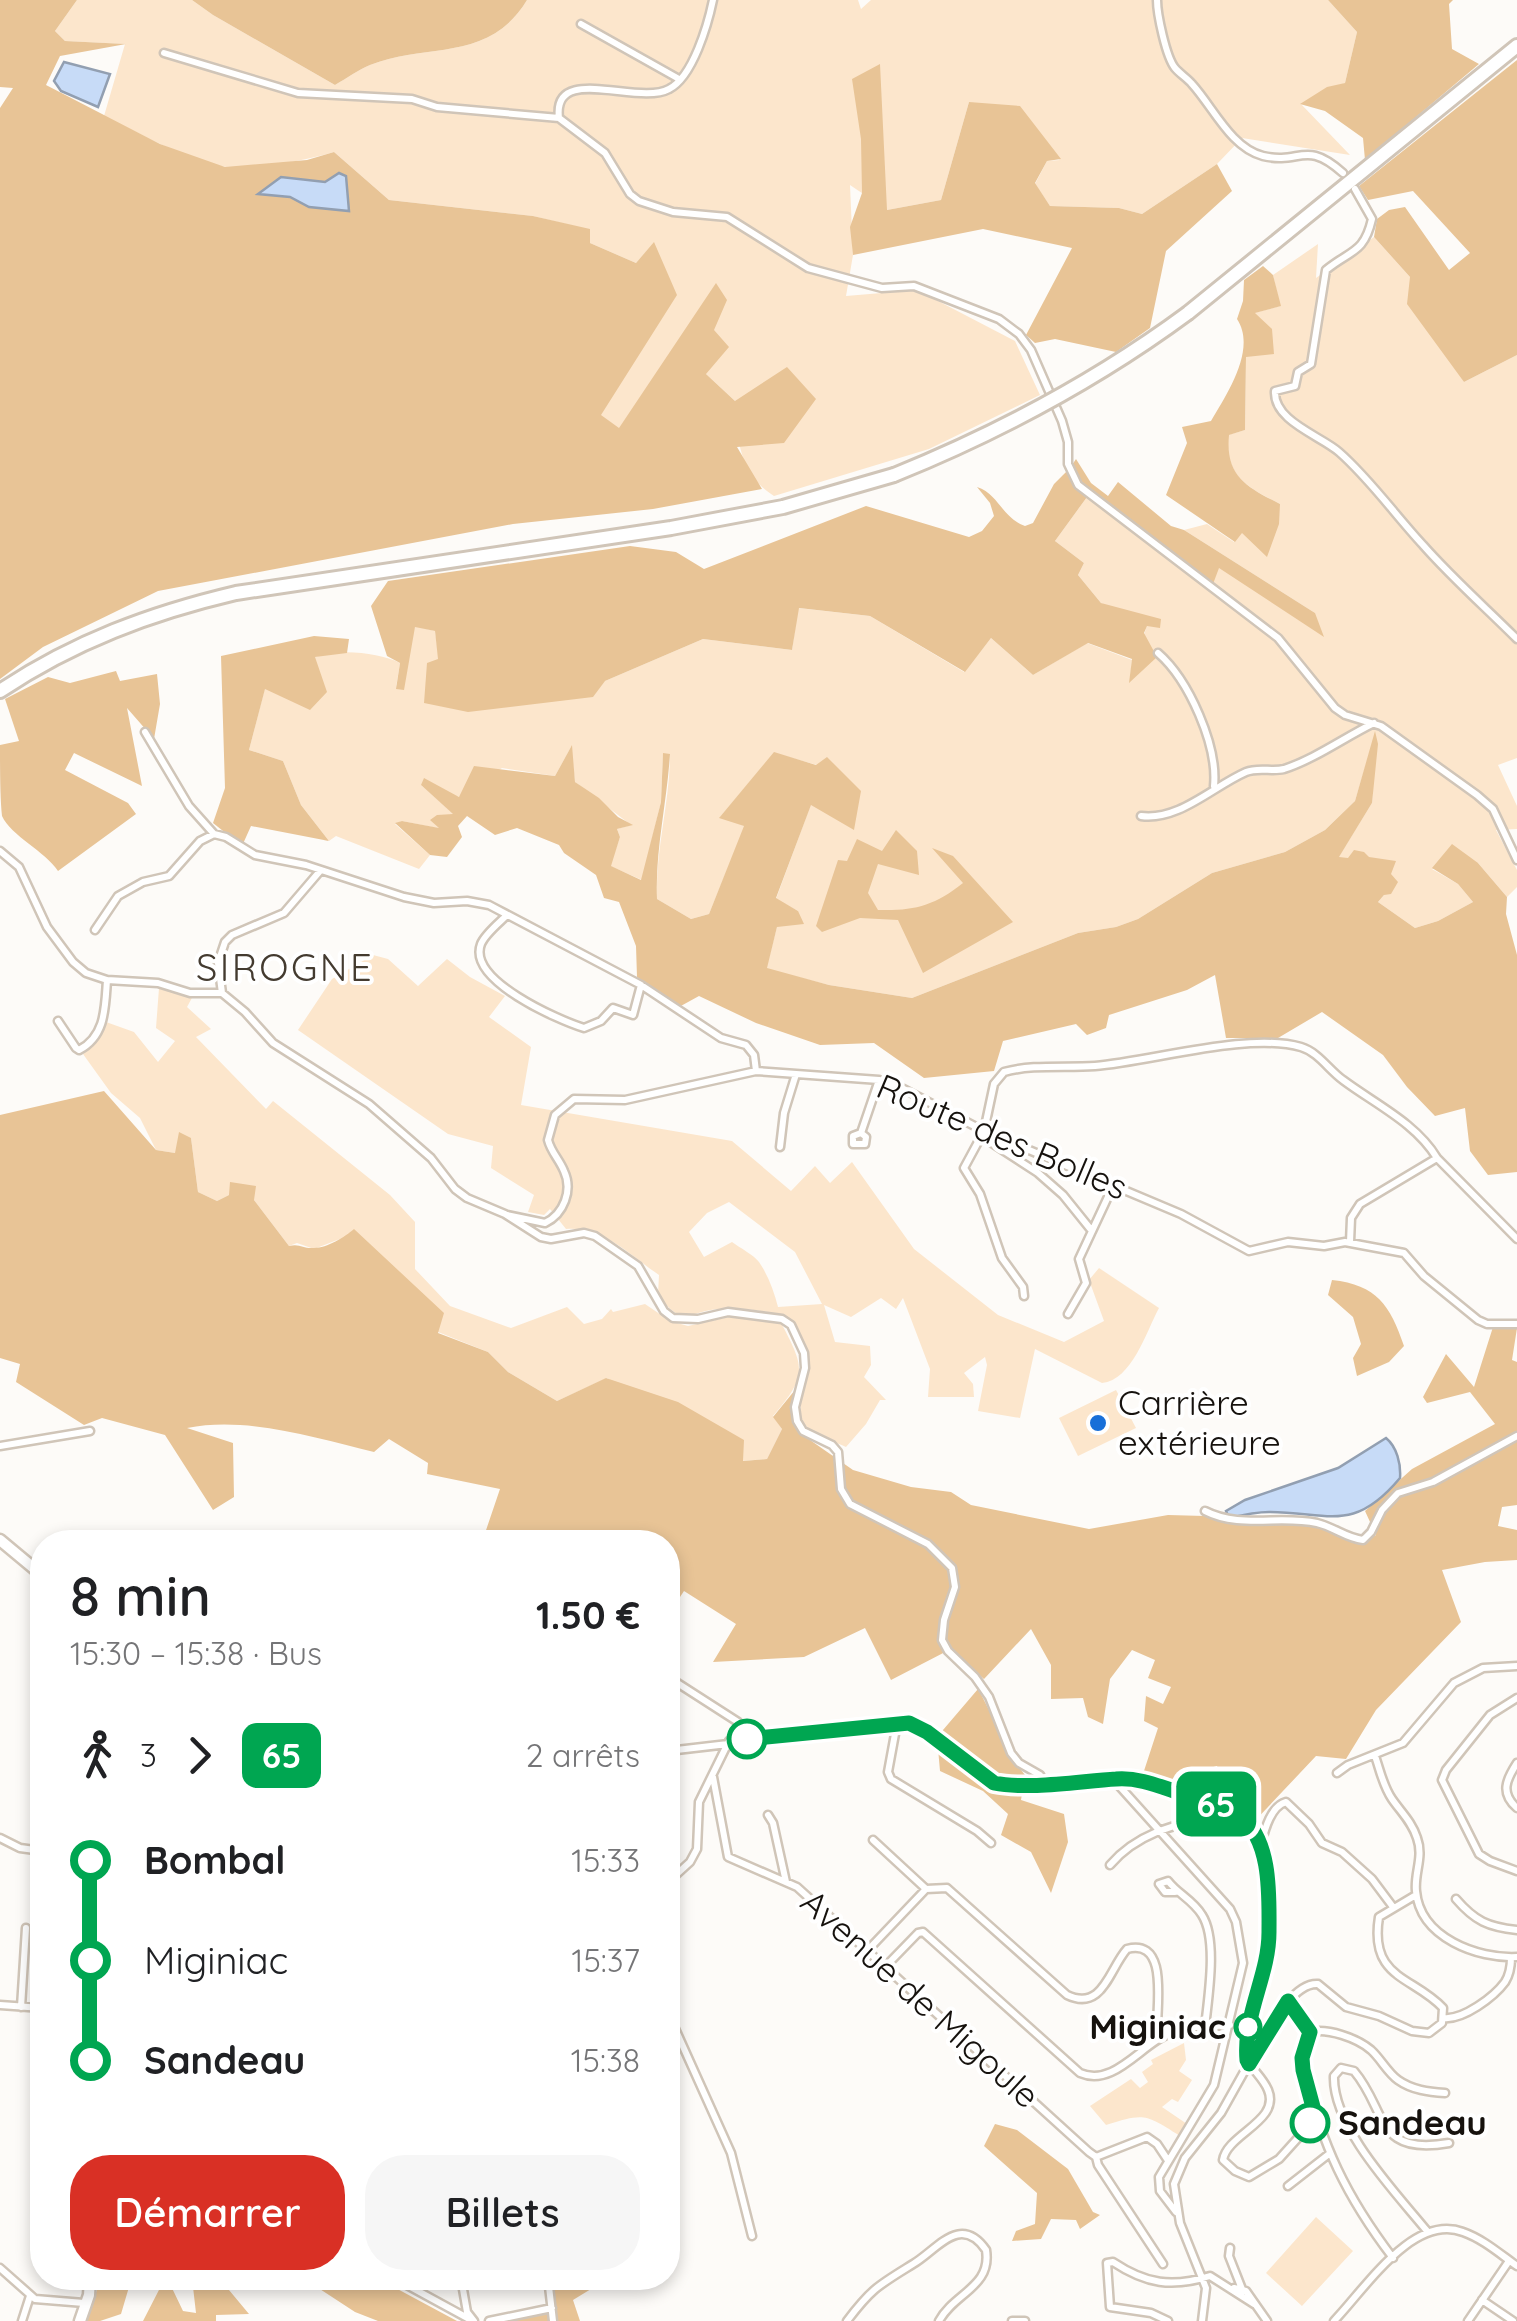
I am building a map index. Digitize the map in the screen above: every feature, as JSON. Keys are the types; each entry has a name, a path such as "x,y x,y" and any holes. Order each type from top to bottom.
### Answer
{"highway":[{"path":"0,691 104,634 206,600 690,525 783,507 894,475 1010,425 1068,394 1188,313 1517,46"}],"main road":[{"path":"0,1540 30,1565"},
{"path":"80,2321 86,2290"}],"street":[{"path":"559,118 558,106 571,90 588,88 643,96 670,89 700,46 713,0"},
{"path":"1157,0 1173,66 1248,150 1279,158 1315,154 1342,173"},
{"path":"582,24 679,79"},
{"path":"164,53 298,93 412,99 437,107 559,118 604,154 630,194 640,201 673,212 727,217 808,268 882,288 914,286 929,290 998,319 1019,334 1031,350 1062,421 1068,442 1068,464 1078,485 1278,638 1336,708 1345,715 1374,722 1488,804 1517,860"},
{"path":"1356,189 1372,219 1368,239 1326,270 1310,364 1298,372 1295,386 1275,391 1274,398 1279,408 1305,430 1330,444 1351,463 1425,548 1517,639"},
{"path":"1158,654 1171,664 1208,736 1216,766 1214,786"},
{"path":"1141,816 1166,815 1199,800 1214,786 1251,770 1290,766 1374,722"},
{"path":"146,732 189,806 214,834 255,855 320,870 404,897 434,904 476,902 507,915 640,985 705,1030 746,1045 754,1054 756,1071"},
{"path":"95,930 118,896 143,882 169,876 200,841 214,834"},
{"path":"0,851 19,867 38,911 73,962 86,973 106,980 222,994 246,1012 273,1043 369,1104 431,1158 455,1190 467,1198 507,1215 541,1237 551,1239 584,1232 614,1247 638,1266 664,1311 673,1318 698,1319 728,1312 782,1319 790,1325 804,1353 805,1368 795,1407 797,1420 803,1430 838,1452 842,1489 850,1504 928,1544 952,1568 955,1587 942,1640 988,1697 1011,1753 1044,1782"},
{"path":"222,994 218,964 225,942 232,935 284,912 320,870"},
{"path":"507,915 480,946 482,961 500,985 584,1028 601,1021 613,1008 633,1015 640,985"},
{"path":"58,1021 76,1048 86,1048 103,1023 106,980"},
{"path":"1024,1296 1023,1287 1002,1258 980,1194 964,1168 983,1134 994,1084 1004,1072 1107,1064 1241,1045 1284,1044 1305,1048 1402,1121 1517,1239"},
{"name":"Route des Bolles","path":"507,1215 545,1223 558,1216 566,1174 548,1140 555,1115 564,1105 583,1098 624,1100 660,1094 756,1071 879,1080 896,1085 983,1134 1114,1184 1200,1223 1249,1251 1288,1242 1324,1246 1350,1242"},
{"path":"780,1147 784,1113 796,1074"},
{"path":"861,1133 879,1080"},
{"path":"983,1134 1038,1173 1092,1230"},
{"path":"1437,1158 1360,1204 1351,1218 1350,1242 1404,1253 1424,1276 1478,1320 1487,1324 1517,1324"},
{"path":"1068,1314 1086,1283 1078,1259 1114,1184"},
{"path":"0,1446 90,1431"},
{"path":"1205,1510 1227,1520 1316,1522 1363,1540 1398,1493 1433,1482 1517,1436"},
{"path":"1337,1773 1403,1743 1454,1683 1483,1668 1517,1666"},
{"path":"680,1685 738,1722 747,1739"},
{"path":"1517,1698 1490,1715 1442,1780 1480,1854 1517,1871"},
{"path":"897,1723 888,1772 891,1778 978,1830 990,1843"},
{"path":"680,1749 897,1723 917,1725 994,1783 1071,1785 1131,1779 1227,1808 1254,1830 1260,1846 1268,1905 1268,1948 1249,2021 1246,2051 1249,2064 1268,2090 1269,2104 1259,2120 1224,2152 1223,2160 1249,2177 1279,2159 1316,2118"},
{"path":"680,1871 697,1849 697,1812 729,1742"},
{"path":"1177,2213 1174,2184 1180,2168 1217,2118 1299,1989 1315,1983 1346,2006 1416,2032 1432,2032 1444,2018 1460,2017 1501,1986 1510,1973 1514,1957 1488,1957 1464,1950 1448,1940 1427,1916 1416,1894 1421,1858 1418,1840 1391,1798 1375,1756"},
{"path":"1517,1763 1505,1788 1517,1808"},
{"name":"Avenue de Migoule","path":"713,1777 728,1857 786,1882 1096,2157 1163,2264"},
{"path":"1113,1779 1230,1909 1243,1962 1214,2085 1158,2177 1159,2188 1177,2213 1204,2278 1202,2321"},
{"path":"1128,1792 1131,1779"},
{"path":"702,1796 715,1792"},
{"path":"1260,1846 1265,1826 1279,1804 1286,1802 1309,1824 1322,1844 1342,1852 1372,1879 1394,1907"},
{"path":"1110,1865 1125,1848 1160,1829 1221,1814 1227,1808"},
{"path":"768,1815 786,1882"},
{"path":"0,1838 30,1849"},
{"path":"874,1840 926,1889"},
{"path":"867,1951 926,1889 948,1888 1076,1999 1086,1999 1105,1987 1127,1949 1147,1948 1156,1961 1158,2028 1162,2037"},
{"path":"1175,1892 1200,1912 1208,1928 1210,1976 1205,2027"},
{"path":"1416,1894 1378,1921 1380,1945 1386,1963 1402,1981 1438,2002 1444,2018"},
{"path":"1456,1899 1475,1920 1517,1930"},
{"path":"21,2006 26,1928"},
{"path":"885,1967 923,1932 1088,2076 1106,2076 1162,2037 1182,2029 1230,2025"},
{"path":"1288,2001 1310,2032"},
{"path":"0,2005 30,2007"},
{"path":"1310,2032 1328,2032 1358,2043 1369,2048 1394,2078 1406,2085 1445,2093"},
{"path":"1310,2032 1302,2058 1303,2070 1329,2154 1369,2227 1392,2258"},
{"path":"680,2040 731,2153 752,2236"},
{"path":"1428,2231 1373,2164 1350,2128 1335,2094 1334,2076 1341,2068 1354,2071 1390,2133 1426,2146 1450,2143"},
{"path":"1096,2157 1146,2137 1158,2144 1167,2159"},
{"path":"1288,2186 1329,2154"},
{"path":"1334,2321 1411,2240 1446,2228 1467,2233 1514,2264 1468,2321"},
{"path":"847,2321 878,2284 915,2263 943,2240 956,2235 974,2237 986,2250 984,2273 976,2286 944,2311 939,2321"},
{"path":"1230,2248 1242,2292"},
{"path":"1168,2321 1152,2313 1110,2307 1107,2263 1113,2262 1139,2277 1166,2285 1210,2276 1242,2292 1267,2321"},
{"path":"0,2268 30,2296 84,2304"},
{"path":"417,2290 473,2320"},
{"path":"464,2290 473,2320"},
{"path":"550,2290 553,2321"},
{"path":"22,2321 30,2296"},
{"path":"1482,2300 1512,2321"},
{"path":"489,2321 552,2308"},
{"path":"1012,2321 1025,2321"}],"shaded area":[{"path":"0,0 77,0 55,31 65,41 126,44 60,56 46,85 160,144 225,167 307,160 334,152 389,200 533,216 590,229 590,243 636,263 654,242 677,295 601,415 619,428 716,283 727,300 714,330 729,347 706,374 735,401 787,367 816,399 784,443 737,447 762,489 653,509 513,524 158,591 43,647 0,679 0,108 13,88 0,87"},
{"path":"77,0 192,0 335,85 392,58 456,48 495,34 527,0 858,0 861,9 871,0 1328,0 1357,32 1345,83 1301,104 1350,155 1242,138 1217,164 1142,214 1119,208 1050,206 1035,184 1047,161 1060,160 969,102 941,200 887,210 850,185 853,255 846,296 917,290 1015,341 1040,395 929,449 774,496 754,477 742,454 735,401 706,374 717,284 619,429 600,415 616,387 654,243 636,263 590,243 590,230 533,216 389,200 334,152 281,164 239,167 213,165 182,154 104,116 125,44 65,41 55,31"},
{"path":"192,0 527,0 495,34 456,48 392,58 335,85"},
{"path":"1328,0 1453,0 1449,4 1452,49 1479,64 1365,160 1363,138 1325,111 1300,104 1327,87 1345,83 1357,32"},
{"path":"1517,60 1517,355 1464,382 1407,304 1410,277 1374,237 1377,219 1389,210 1405,207 1449,270 1470,253 1413,191 1368,200 1359,186"},
{"path":"880,64 887,210 941,200 969,102 1020,106 1061,159 1047,161 1035,183 1050,206 1119,208 1142,214 1217,164 1232,191 1166,251 1150,328 1116,352 1055,339 1035,343 1026,335 1072,248 983,229 853,255 850,227 862,193 861,139 852,79"},
{"path":"1374,237 1410,277 1464,382 1517,355 1517,758 1498,765 1517,806 1517,829 1496,830 1517,870 1517,887 1507,897 1478,863 1432,869 1458,884 1473,902 1438,921 1415,928 1378,902 1384,895 1348,858 1338,858 1372,803 1375,734 1355,801 1325,830 1285,852 1212,873 1138,919 1078,933 912,998 829,985 766,969 777,927 798,911 776,899 811,804 854,829 817,765 774,753 720,817 745,826 709,914 691,919 657,899 670,754 663,754 661,802 642,880 610,866 620,837 617,829 631,825 575,782 571,747 555,776 502,768 459,797 421,785 455,815 442,829 402,821 395,824 430,855 419,869 336,836 329,841 301,805 283,761 249,750 265,688 313,658 345,652 400,663 396,688 415,626 435,631 439,659 605,681 703,639 792,650 798,608 870,616 964,672 991,638 1033,675 1087,643 1132,660 1130,681 1147,625 1101,603 1078,575 1084,563 1055,541 1087,497 1212,583 1218,567 1315,613 1184,530 1207,524 1234,542 1241,532 1280,504 1240,479 1228,449 1228,435 1245,430 1246,356 1274,353 1254,313 1280,306 1273,275 1318,244 1316,278"},
{"path":"1263,266 1273,275 1281,306 1255,313 1272,329 1274,354 1246,357 1245,430 1229,435 1229,449 1235,470 1248,486 1280,504 1279,524 1267,557 1242,533 1235,542 1166,495 1187,443 1182,427 1211,421 1238,371 1244,344 1237,319 1244,280"},
{"path":"1076,459 1091,483 1108,496 1118,482 1171,526 1184,530 1315,613 1324,637 1219,568 1213,584 1093,494 1072,465"},
{"path":"1067,471 1075,487 1087,497 1055,541 1084,563 1078,575 1101,603 1161,619 1160,628 1147,626 1144,633 1157,657 1129,683 1132,659 1088,643 1033,675 991,638 965,672 870,616 799,608 792,650 703,639 605,681 593,697 468,712 424,703 427,663 438,659 435,631 415,627 404,690 396,689 400,663 387,656 371,606 388,581 630,546 676,552 704,569 866,506 969,537 982,531 994,516 990,503 977,487 1025,526 1033,523 1054,484"},
{"path":"314,636 349,639 347,653 315,657 327,692 310,710 265,689 249,750 283,761 301,805 329,841 251,826 242,846 213,823 225,788 221,656"},
{"path":"116,671 120,681 157,674 160,704 154,739 127,708 142,786 74,753 65,770 128,803 136,814 58,871 2,816 0,745 19,741 5,699 48,677 70,683"},
{"path":"1375,731 1378,744 1372,803 1339,857 1348,858 1354,850 1396,861 1391,874 1398,882 1391,894 1378,902 1415,928 1438,921 1473,902 1458,884 1432,868 1452,844 1478,863 1507,897 1506,914 1517,955 1517,1172 1488,1175 1470,1151 1465,1108 1435,1116 1383,1055 1322,1012 1278,1038 1226,1038 1215,975 1187,990 1109,1015 1106,1028 1087,1035 1076,1024 1003,1041 994,1071 924,1078 874,1043 820,1045 756,1023 699,996 679,1007 637,977 636,946 619,902 604,898 596,875 564,853 559,845 517,828 495,835 467,816 458,826 462,837 447,857 430,855 395,823 439,828 430,820 437,815 453,814 421,785 424,778 459,797 474,766 555,776 572,745 575,782 633,825 617,829 620,837 611,866 641,880 661,802 663,753 670,754 657,899 691,919 709,914 744,826 719,818 774,752 816,765 827,757 861,791 854,830 811,805 776,898 798,911 804,924 777,927 767,968 829,985 912,998 1078,933 1138,919 1212,873 1285,852 1325,830 1355,801"},
{"path":"896,830 917,851 919,875 878,864 868,893 878,910 923,905 963,883 932,848 953,856 1013,922 923,973 898,920 860,918 822,932 816,926 838,860 847,861 857,839 882,851"},
{"path":"373,955 388,959 418,986 447,959 505,996 489,1017 531,1047 521,1105 732,1141 791,1191 815,1166 830,1183 852,1162 914,1249 998,1315 1064,1342 1104,1321 1089,1280 1099,1268 1159,1308 1130,1364 1113,1380 1102,1383 1035,1349 1020,1418 978,1411 987,1365 985,1357 964,1373 973,1384 974,1397 928,1397 930,1369 903,1298 896,1309 881,1298 851,1317 824,1305 835,1342 870,1346 871,1365 864,1377 886,1400 880,1400 846,1447 817,1434 804,1423 800,1408 809,1361 787,1318 746,1309 688,1315 674,1312 658,1294 659,1275 626,1251 592,1232 566,1229 550,1209 544,1215 528,1212 534,1195 491,1168 493,1146 448,1134 298,1030 332,979","holes":["729,1202 795,1252 822,1304 778,1307 768,1278 754,1257 732,1242 704,1257 689,1232 707,1213"]},
{"path":"159,988 193,996 187,1007 211,1029 196,1037 266,1109 273,1101 390,1195 415,1222 415,1269 450,1306 511,1328 567,1307 584,1324 602,1319 611,1309 613,1312 645,1304 670,1321 688,1326 729,1317 780,1321 799,1371 792,1390 773,1416 782,1429 767,1459 742,1461 607,1378 557,1401 508,1372 488,1352 438,1332 345,1237 314,1249 297,1243 289,1246 254,1200 229,1195 217,1201 198,1192 191,1138 175,1153 156,1150 140,1118 111,1093 83,1054 106,1022 134,1032 158,1062 175,1041 156,1028"},
{"path":"104,1091 156,1150 175,1153 179,1132 191,1138 198,1192 217,1201 229,1195 230,1182 256,1186 254,1200 289,1246 324,1246 354,1229 444,1313 438,1333 488,1352 508,1372 557,1401 606,1378 678,1402 744,1440 743,1461 767,1459 782,1429 773,1417 795,1390 791,1408 793,1423 800,1433 853,1470 911,1487 951,1492 971,1505 1089,1529 1168,1515 1205,1516 1245,1524 1322,1525 1366,1541 1376,1535 1365,1511 1412,1469 1495,1424 1470,1392 1427,1403 1423,1397 1446,1354 1474,1387 1493,1327 1517,1328 1512,1360 1517,1362 1517,1505 1502,1507 1498,1526 1517,1530 1517,1560 1442,1570 1461,1622 1376,1710 1346,1759 1316,1756 1251,1825 1231,1804 1217,1766 1189,1774 1177,1788 1142,1777 1158,1728 1144,1721 1146,1696 1163,1704 1171,1687 1148,1678 1155,1660 1132,1650 1110,1679 1103,1724 1088,1717 1083,1698 1051,1699 1051,1665 1031,1629 984,1679 949,1650 891,1680 865,1628 804,1657 713,1662 736,1624 684,1591 680,1597 680,1530 486,1530 500,1489 427,1474 428,1463 389,1439 374,1452 257,1427 187,1428 233,1443 234,1497 213,1510 165,1435 102,1418 84,1425 16,1382 20,1364 0,1358 0,1115"},
{"path":"1332,1280 1371,1292 1387,1308 1404,1346 1389,1362 1357,1376 1353,1358 1361,1344 1353,1317 1328,1295"},
{"name":"Carrière extérieure","path":"1116,1390 1136,1428 1078,1456 1059,1418"},
{"path":"978,1689 1025,1775 1021,1800 1064,1814 1068,1842 1051,1893 1031,1852 1001,1835 1008,1814 983,1791 940,1771 937,1737"},
{"path":"1184,2043 1186,2060 1179,2071 1192,2080 1178,2102 1172,2099 1162,2107 1187,2124 1180,2136 1144,2118 1106,2125 1090,2106 1131,2079 1140,2088 1148,2082 1142,2072 1153,2064 1151,2060"},
{"path":"995,2124 1017,2130 1068,2169 1093,2212 1100,2215 1080,2229 1076,2220 1051,2219 1041,2239 1012,2241 1016,2231 1035,2224 1037,2193 984,2146"},
{"path":"1316,2217 1353,2251 1302,2306 1266,2273"},
{"path":"97,2290 128,2290 121,2314 86,2321"},
{"path":"159,2290 173,2290 183,2311 196,2313 193,2290 229,2290 249,2314 216,2315 216,2321 143,2321"},
{"path":"321,2290 399,2290 457,2321 378,2321 355,2312"},
{"path":"550,2290 589,2290 573,2300 580,2321 507,2321 554,2311"}],"water":[{"path":"64,62 110,74 98,107 61,91 54,81"},
{"path":"339,173 346,176 349,211 309,207 290,197 258,194 281,177 325,182"},
{"path":"1386,1438 1398,1456 1400,1478 1368,1507 1339,1516 1269,1512 1229,1518 1226,1511 1245,1500 1338,1468"}],"bus line":[{"name":"65","path":"747,1739 909,1723 927,1732 994,1783 1071,1785 1135,1779 1238,1814 1254,1830 1260,1846 1269,1932 1267,1957 1249,2021 1247,2060 1249,2064 1288,2001 1310,2032 1302,2058 1316,2118 1310,2123"}],"place":[{"name":"Carrière extérieure","path":"1098,1423"},
{"name":"Miginiac","path":"1248,2027"},
{"name":"Sandeau","path":"1310,2123"}],"district":[{"name":"SIROGNE","path":"285,968"}]}
